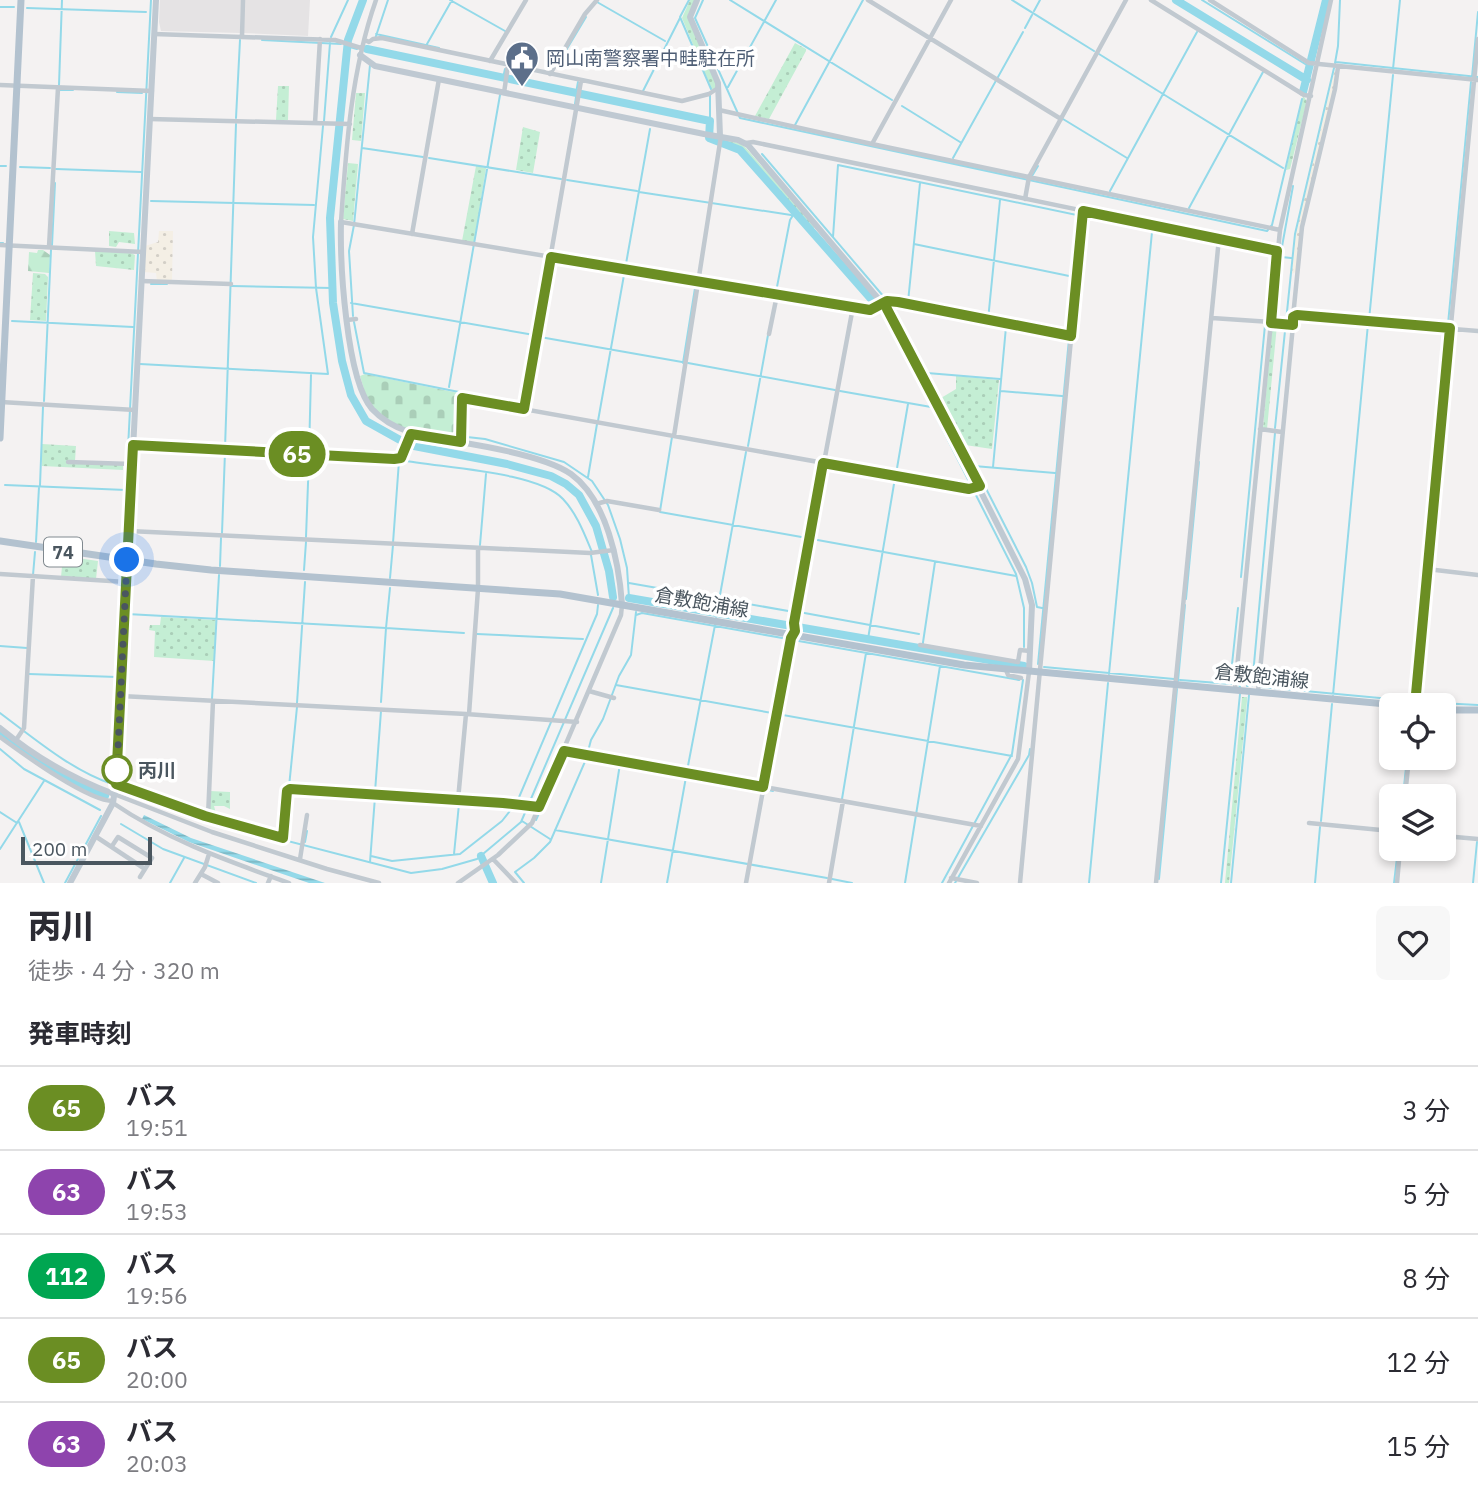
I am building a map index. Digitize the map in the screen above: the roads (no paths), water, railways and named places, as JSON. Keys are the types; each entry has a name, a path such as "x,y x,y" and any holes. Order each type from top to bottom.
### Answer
{"main road":[{"path":"0,438 21,0"},
{"name":"倉敷飽浦線","path":"0,541 211,570 561,594 964,665 1176,681 1235,690 1379,703"},
{"path":"1456,709 1478,710"}],"street":[{"path":"70,883 107,815 116,784 123,581 129,531 129,464 133,445 132,409 141,281 140,252 150,119 148,91 156,0"},
{"path":"242,36 243,0"},
{"path":"376,0 361,52 350,124 341,222 341,243 363,395 383,419 411,434 461,438 558,466 578,479 596,504 619,571 621,615 530,825 493,859 458,883"},
{"path":"491,60 526,0"},
{"path":"550,72 585,14 597,0"},
{"path":"674,436 721,139 716,78 690,17 697,0"},
{"path":"868,0 1061,119"},
{"path":"874,144 951,0"},
{"path":"1025,199 1030,179 1126,0"},
{"path":"1151,0 1304,95 1311,96"},
{"path":"1210,0 1313,64 1475,78"},
{"path":"1235,690 1280,230 1311,96 1313,64 1331,0"},
{"path":"154,34 331,40 346,43 361,52 370,63 439,79 721,139 766,145 1025,199 1277,255"},
{"path":"365,40 369,42 375,38 491,60 682,101 718,88"},
{"path":"1416,693 1478,38"},
{"path":"315,123 320,41"},
{"path":"504,93 508,65"},
{"path":"1258,692 1277,431 1288,325 1293,317 1302,227 1335,89 1335,67"},
{"path":"412,233 439,79"},
{"path":"524,409 581,81"},
{"path":"0,85 148,91"},
{"path":"50,246 58,88"},
{"path":"719,110 1030,179 1280,230"},
{"path":"150,119 350,124"},
{"path":"745,143 896,324 975,488 1028,586 1032,605 1026,651 1030,668 1019,756 977,825 954,881 977,883"},
{"path":"1020,883 1083,214"},
{"path":"341,222 777,296 870,310 882,304 1070,336"},
{"path":"1156,883 1213,318 1218,242"},
{"path":"0,245 140,252"},
{"path":"141,281 230,284"},
{"path":"769,334 777,296"},
{"path":"746,883 853,307"},
{"path":"1293,317 1297,315 1478,331"},
{"path":"1213,318 1288,325"},
{"path":"461,438 462,400 975,488"},
{"path":"1,402 132,409"},
{"path":"1260,429 1277,431"},
{"path":"133,445 400,458 411,434"},
{"path":"68,462 129,464"},
{"path":"596,504 606,501 659,510"},
{"path":"129,531 479,548 603,552 614,550"},
{"path":"458,800 478,589 479,548"},
{"path":"1427,569 1478,575"},
{"path":"0,574 123,581"},
{"path":"16,741 23,731 33,576"},
{"path":"922,645 1018,662 1026,651"},
{"path":"1006,670 1008,675 1021,678"},
{"path":"589,691 612,697"},
{"path":"121,696 574,721"},
{"path":"207,816 213,702"},
{"path":"0,728 16,741 113,799 143,823 209,854 289,883"},
{"path":"0,737 38,765 104,800 113,799 379,883"},
{"path":"564,751 977,825"},
{"path":"116,784 207,816 283,838 289,790 539,807"},
{"path":"830,880 842,802"},
{"path":"300,859 307,815"},
{"path":"1309,823 1379,830"},
{"path":"95,836 112,846 121,856 145,869"},
{"path":"112,846 118,837 152,858 140,877"},
{"path":"1456,837 1477,839"},
{"path":"195,883 209,854"},
{"path":"493,859 516,883"},
{"path":"1397,883 1399,861"},
{"path":"201,874 218,883"},
{"path":"268,883 271,876"}],"water":[{"path":"144,815 191,838 325,883 309,883 189,842 142,819"}],"waterway":[{"path":"59,85 62,0"},
{"path":"123,546 151,0"},
{"path":"331,37 348,0"},
{"path":"363,0 348,40 330,218 333,303 342,361 351,395 366,421 409,445 507,464 551,476 566,484 579,495 596,526 609,571 613,597"},
{"path":"375,39 388,0"},
{"path":"450,0 505,31"},
{"path":"427,44 452,0"},
{"path":"689,0 680,17 711,89"},
{"path":"703,0 695,18 740,118 1267,231 1272,225 1302,99"},
{"path":"730,0 892,100"},
{"path":"728,87 776,0"},
{"path":"795,125 863,0"},
{"path":"1012,0 1094,51"},
{"path":"1034,11 1040,0"},
{"path":"1176,0 1307,80"},
{"path":"1202,0 1310,67"},
{"path":"1303,92 1326,0"},
{"path":"1335,63 1340,0"},
{"path":"1393,69 1400,0"},
{"path":"597,2 665,41"},
{"path":"0,7 14,7"},
{"path":"27,8 146,12"},
{"path":"1472,77 1478,12"},
{"path":"1025,28 1032,15"},
{"path":"559,62 586,17"},
{"path":"643,91 680,18"},
{"path":"953,158 1023,32"},
{"path":"1197,32 1163,94 1283,168"},
{"path":"376,34 439,48"},
{"path":"236,118 240,40"},
{"path":"262,40 341,44"},
{"path":"324,121 330,43"},
{"path":"346,46 357,49"},
{"path":"367,49 710,121 709,138 740,150 880,309"},
{"path":"1099,54 1163,94 1110,191"},
{"path":"1336,62 1478,77"},
{"path":"353,316 349,251 370,65"},
{"path":"1275,428 1295,234 1334,68"},
{"path":"503,78 505,69"},
{"path":"1189,208 1263,72"},
{"path":"1369,320 1393,75"},
{"path":"576,93 578,82"},
{"path":"1413,693 1471,82"},
{"path":"60,90 73,90"},
{"path":"117,92 142,93"},
{"path":"449,387 500,95"},
{"path":"710,95 710,121"},
{"path":"575,104 576,97"},
{"path":"902,106 960,142"},
{"path":"1063,119 1127,158"},
{"path":"225,448 236,124"},
{"path":"140,364 328,374 316,288 313,237 323,126"},
{"path":"598,421 650,129"},
{"path":"362,148 423,157"},
{"path":"762,154 890,304"},
{"path":"429,158 561,179"},
{"path":"833,237 838,165 1291,258"},
{"path":"0,166 6,166"},
{"path":"1032,176 1038,166"},
{"path":"20,167 50,168"},
{"path":"56,169 141,172"},
{"path":"567,180 637,191"},
{"path":"52,245 55,183"},
{"path":"908,302 920,183"},
{"path":"1281,252 1293,186"},
{"path":"639,192 791,215"},
{"path":"988,320 1000,200"},
{"path":"151,201 314,205"},
{"path":"776,292 790,220 795,212"},
{"path":"1076,267 1080,217"},
{"path":"1109,674 1152,232"},
{"path":"914,244 1074,277"},
{"path":"44,401 51,250"},
{"path":"1266,320 1272,257"},
{"path":"608,269 630,272"},
{"path":"683,363 696,282"},
{"path":"151,284 167,284"},
{"path":"232,286 332,288"},
{"path":"1069,333 1073,290"},
{"path":"756,293 849,309"},
{"path":"351,303 534,335"},
{"path":"892,304 1026,567 1037,607 1042,608"},
{"path":"894,304 1016,327"},
{"path":"866,311 878,311"},
{"path":"884,314 1016,574 1024,608 1024,647"},
{"path":"12,321 133,327"},
{"path":"354,322 364,373 459,392 458,436 485,439 564,462 592,481 608,505 620,539 627,568 629,598"},
{"path":"1333,695 1368,324"},
{"path":"1241,577 1265,325"},
{"path":"993,467 1006,327"},
{"path":"748,446 768,335"},
{"path":"540,337 682,362"},
{"path":"1038,664 1069,339"},
{"path":"688,363 835,390"},
{"path":"927,373 1000,379"},
{"path":"309,453 311,375"},
{"path":"840,391 931,407"},
{"path":"1001,391 1062,396"},
{"path":"896,474 908,404"},
{"path":"40,485 43,407"},
{"path":"588,477 597,424"},
{"path":"1247,686 1252,686 1275,433"},
{"path":"660,511 672,437"},
{"path":"400,455 404,443"},
{"path":"222,533 225,452"},
{"path":"716,617 746,452"},
{"path":"279,455 309,457"},
{"path":"306,537 309,457 328,458"},
{"path":"334,458 399,462"},
{"path":"401,460 511,476 550,490 563,499 572,511 592,552"},
{"path":"393,543 399,461"},
{"path":"1186,599 1199,462"},
{"path":"974,466 1055,473"},
{"path":"480,545 486,474"},
{"path":"868,639 895,478"},
{"path":"5,485 126,490"},
{"path":"36,542 39,487"},
{"path":"660,512 807,538"},
{"path":"220,566 221,538"},
{"path":"812,539 1016,576"},
{"path":"304,570 306,542"},
{"path":"390,578 393,545"},
{"path":"33,575 35,552"},
{"path":"591,555 598,595"},
{"path":"922,649 935,562"},
{"path":"212,699 219,575"},
{"path":"110,785 122,579"},
{"path":"297,703 305,582"},
{"path":"629,583 794,612"},
{"path":"127,614 386,628 390,588"},
{"path":"629,598 1024,666"},
{"path":"517,802 597,614 598,605"},
{"path":"1178,681 1185,605"},
{"path":"143,796 222,824 411,873 442,869 477,859 521,822 613,608"},
{"path":"1230,683 1238,608"},
{"path":"587,755 619,676 631,655 636,612"},
{"path":"799,612 919,634"},
{"path":"636,615 642,613 788,639"},
{"path":"687,771 715,625"},
{"path":"381,702 386,628 464,633"},
{"path":"477,634 583,639"},
{"path":"793,640 1019,680"},
{"path":"0,646 27,648"},
{"path":"842,799 866,653"},
{"path":"905,883 940,666"},
{"path":"1044,667 1174,679"},
{"path":"29,674 117,677"},
{"path":"942,883 1012,754 1023,680"},
{"path":"1180,680 1231,684"},
{"path":"1089,883 1108,683"},
{"path":"616,685 1012,756"},
{"path":"1261,687 1379,698"},
{"path":"1159,879 1177,689"},
{"path":"1221,883 1240,694"},
{"path":"1231,883 1249,695"},
{"path":"1321,821 1332,704"},
{"path":"1456,704 1478,705"},
{"path":"289,787 297,707"},
{"path":"375,792 381,711"},
{"path":"0,713 82,771 112,784"},
{"name":"丙川","path":"0,734 65,777 105,796"},
{"path":"761,784 768,748"},
{"path":"0,749 24,769 100,810"},
{"path":"955,883 1030,749"},
{"path":"566,754 717,781"},
{"path":"524,883 515,872 550,842 587,757"},
{"path":"601,883 620,764"},
{"path":"1404,784 1406,770"},
{"path":"667,883 686,777"},
{"path":"0,849 44,781"},
{"path":"754,787 773,791"},
{"path":"536,820 548,793"},
{"path":"370,862 375,797"},
{"path":"454,854 459,804"},
{"path":"371,856 392,861 460,854 502,821 513,807"},
{"path":"0,812 17,823"},
{"path":"65,883 101,816"},
{"path":"286,833 287,821"},
{"path":"522,821 550,839"},
{"path":"19,822 44,883"},
{"path":"121,824 163,849 256,883"},
{"path":"1315,883 1320,827"},
{"path":"555,830 827,878"},
{"path":"305,842 307,831"},
{"path":"1473,883 1477,842"},
{"path":"481,856 493,883"},
{"path":"170,883 184,858"},
{"path":"1394,883 1397,861"},
{"path":"832,879 852,883"}],"place":[{"name":"岡山南警察署中畦駐在所","path":"522,88"},
{"name":"丙川","path":"117,770"}]}
